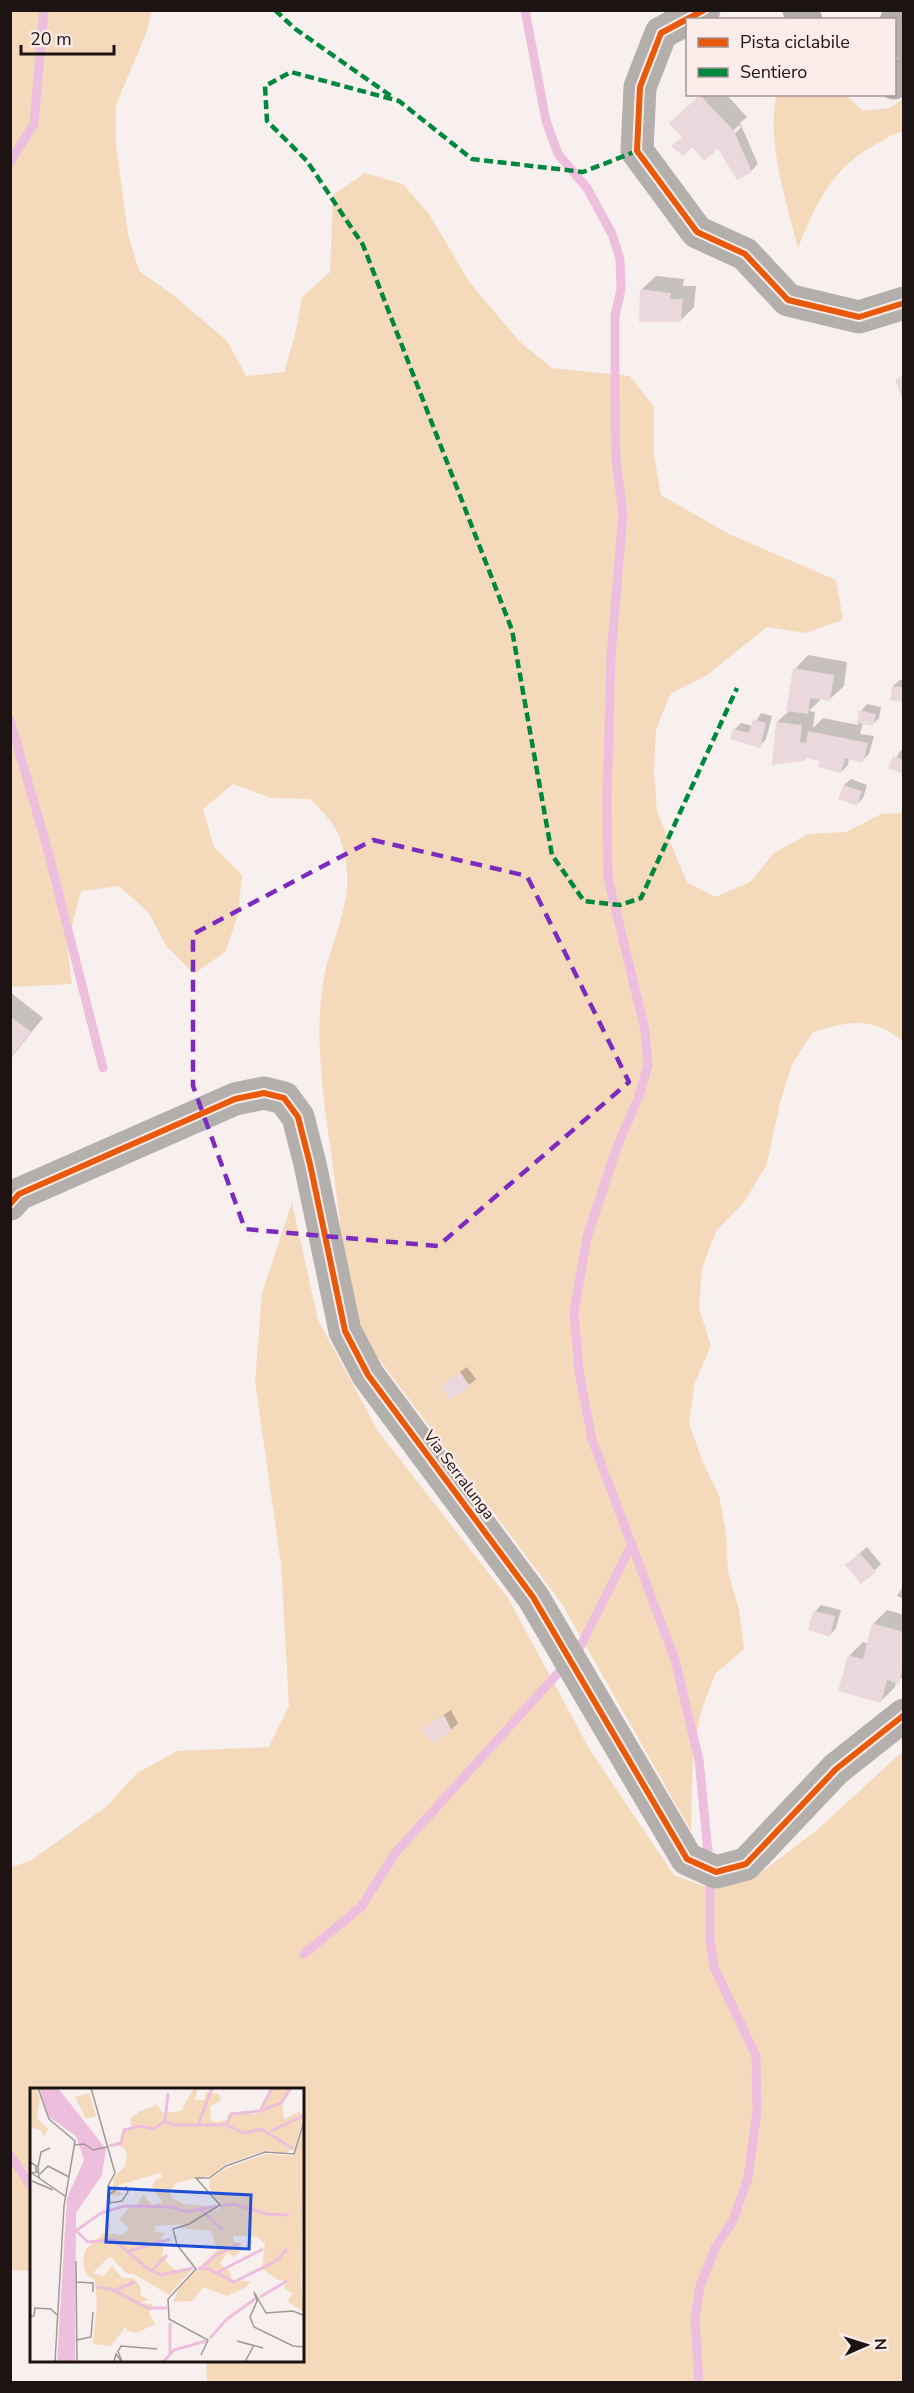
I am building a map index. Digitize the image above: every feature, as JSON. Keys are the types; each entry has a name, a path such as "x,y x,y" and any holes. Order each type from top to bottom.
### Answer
{"street":[{"path":"689,18 704,10"},
{"path":"900,10 896,22 903,43"},
{"path":"686,20 661,33 640,87 637,151 698,232 745,254 788,300 859,317 903,303"},
{"name":"Via Serralunga","path":"10,1204 19,1194 235,1099 264,1093 284,1098 298,1117 345,1331 368,1375 533,1597 687,1859 716,1872 746,1863 836,1769 903,1715"}],"highlighted area":[{"path":"373,840 527,876 629,1082 438,1246 245,1229 193,1086 193,934"}],"shaded area":[{"path":"11,11 152,11 147,31 116,105 116,144 128,234 139,271 172,294 227,341 246,376 284,372 295,335 302,297 330,272 333,195 365,173 403,184 429,214 470,283 520,342 552,368 630,376 654,407 654,455 661,495 729,534 836,580 843,620 805,633 767,627 707,675 671,693 656,729 654,771 657,812 687,882 715,897 750,882 774,853 808,834 846,832 881,814 904,813 903,1041 881,1028 860,1023 838,1025 813,1032 792,1064 780,1103 767,1164 745,1201 716,1231 702,1269 699,1308 711,1346 695,1382 689,1423 702,1460 719,1495 726,1533 728,1572 739,1610 744,1649 715,1674 701,1712 693,1752 691,1831 562,1604 367,1343 354,1298 345,1252 321,1072 320,1005 326,968 343,909 347,879 342,842 335,827 310,799 271,798 233,784 203,809 214,847 242,875 238,914 226,951 194,974 167,947 148,912 119,886 81,891 67,945 72,984 11,987"},
{"path":"776,96 847,96 863,111 890,108 903,99 903,132 890,136 862,153 837,175 820,201 798,248 779,172 774,114"},
{"path":"292,1202 318,1320 378,1431 508,1598 590,1750 674,1875 714,1890 758,1875 817,1830 903,1751 903,2382 207,2382 206,2363 304,2363 304,2088 30,2088 30,2271 11,2270 11,1867 30,1861 106,1807 137,1773 177,1751 269,1747 289,1706 281,1565 255,1382 262,1293"}],"building":[{"path":"701,96 734,131 752,172 737,180 718,149 704,161 692,147 683,156 671,146 682,137 669,123"},
{"path":"640,289 671,293 670,299 683,299 681,322 639,322"},
{"path":"903,376 903,401 895,380"},
{"path":"793,668 834,675 830,701 810,698 808,714 786,711"},
{"path":"892,686 903,687 903,702 890,700"},
{"path":"859,710 876,714 873,726 857,723"},
{"path":"753,719 766,723 760,748 730,739 733,729 749,733"},
{"path":"776,722 802,725 800,742 806,743 808,731 868,743 863,763 845,758 841,773 818,767 820,761 805,758 804,761 772,765"},
{"path":"893,756 903,760 903,774 888,768"},
{"path":"843,785 862,791 857,806 838,799"},
{"path":"10,1016 31,1032 10,1058"},
{"path":"460,1372 470,1386 450,1400 440,1386"},
{"path":"860,1553 876,1572 861,1584 845,1565"},
{"path":"813,1611 835,1616 830,1637 808,1630"},
{"path":"872,1623 903,1632 903,1666 899,1684 887,1680 881,1703 838,1691 848,1655 863,1659"},
{"path":"444,1715 452,1731 431,1743 422,1728"}],"waterway":[{"path":"10,162 34,124 44,10"},
{"path":"525,10 546,121 558,154 587,188 612,234 620,259 621,290 615,315 615,392 616,460 623,514 611,656 607,799 608,878 645,1030 648,1065 639,1096 617,1147 587,1237 574,1312 579,1371 592,1439 675,1660 699,1760 709,1862"},
{"path":"10,720 48,851 103,1068"},
{"path":"304,1954 361,1907 396,1852 578,1651 632,1544"},
{"path":"699,2382 695,2319 700,2286 716,2246 732,2223 748,2178 757,2111 756,2056 714,1967 710,1939 710,1875"},
{"path":"10,2155 30,2185"}],"marked path":[{"path":"275,10 294,28 391,96"},
{"path":"637,151 583,172 472,159 399,101 291,72 265,86 267,121 307,161 363,245 512,630 552,855 584,901 620,905 641,898 737,688"}],"cycle path":[{"path":"689,18 704,10"},
{"path":"686,20 661,33 640,87 637,151 697,232 745,254 788,300 859,317 904,303"},
{"path":"10,1204 19,1194 235,1099 264,1093 284,1098 298,1117 345,1331 368,1375 533,1597 687,1859 716,1872 746,1864 836,1769 904,1715"}]}
